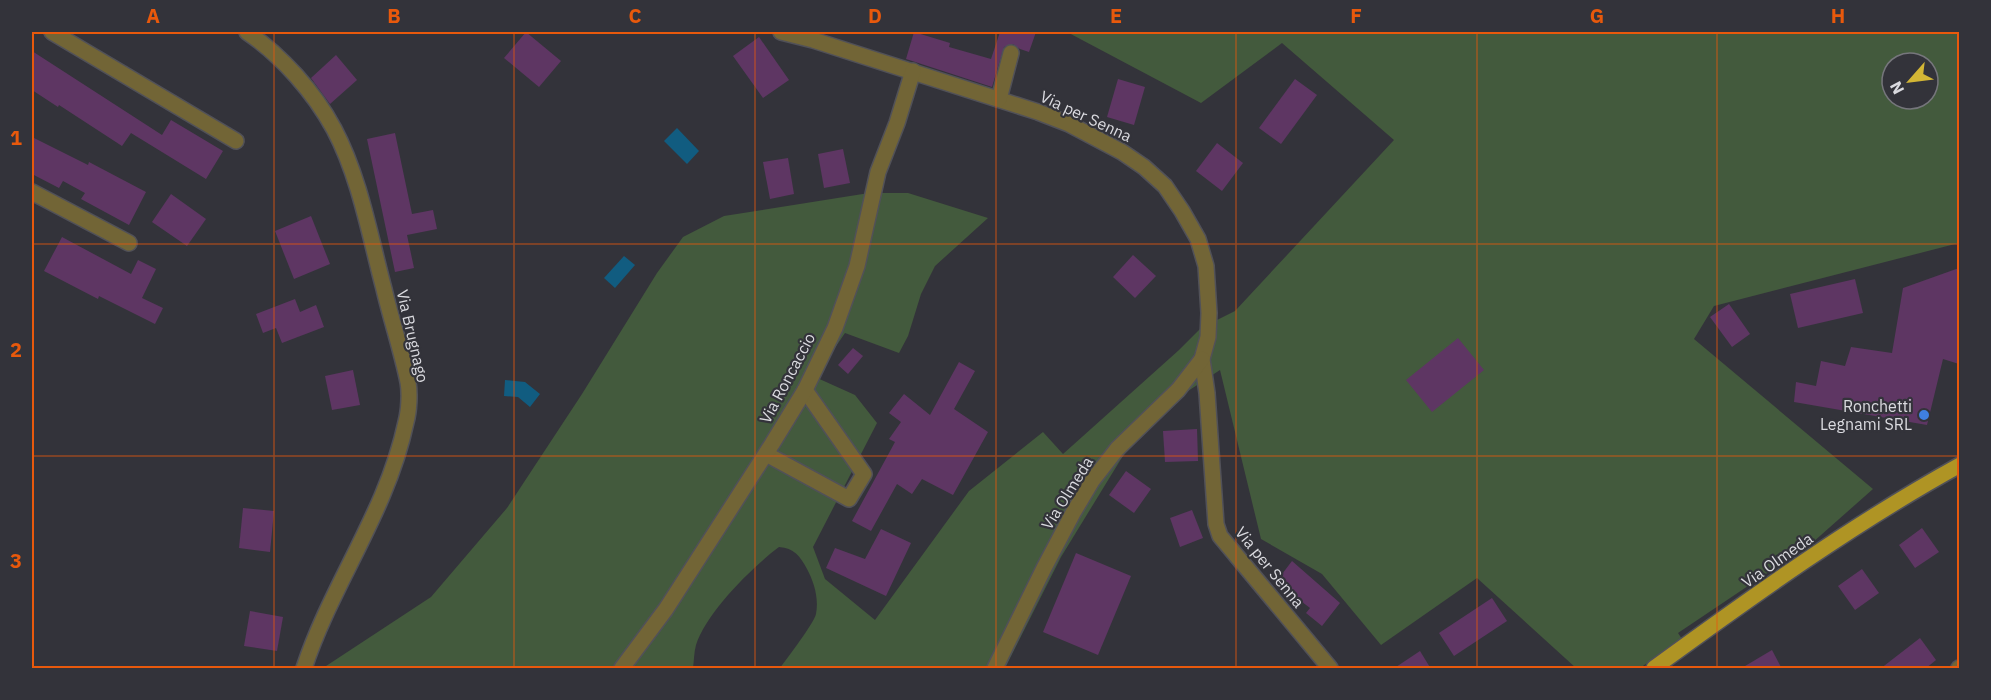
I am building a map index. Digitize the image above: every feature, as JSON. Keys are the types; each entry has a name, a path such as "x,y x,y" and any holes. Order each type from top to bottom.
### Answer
{"main road":[{"name":"Via Olmeda","path":"1654,669 1812,556 1923,485 1959,465"}],"street":[{"path":"52,32 236,141"},
{"name":"Via Brugnago","path":"248,32 297,78 319,105 335,130 364,214 409,384 407,420 392,474 372,523 314,637 304,669"},
{"name":"Via per Senna","path":"781,32 813,36 1038,112 1095,137 1122,152 1144,167 1165,186 1198,239 1206,266 1208,337 1202,359 1207,393 1216,524 1220,536 1330,669"},
{"path":"999,99 1011,53"},
{"name":"Via Roncaccio","path":"622,669 666,609 805,390 835,327 857,266 878,172 897,123 913,71"},
{"path":"32,192 129,243"},
{"name":"Via Olmeda","path":"994,669 1049,559 1092,481 1117,449 1178,390 1202,359"},
{"path":"766,454 849,499 864,474 805,390"}],"green space":[{"path":"1067,32 1959,32 1959,243 1714,306 1694,339 1873,489 1812,543 1678,633 1682,639 1640,668 1576,668 1477,578 1381,645 1322,574 1261,539 1220,370 1182,395 1149,421 1121,459 1061,557 1005,668 780,668 814,618 817,602 812,579 802,560 793,551 779,547 744,578 709,619 696,645 693,668 323,668 431,597 507,508 582,394 657,273 683,237 724,216 869,193 908,193 988,218 935,266 921,294 908,336 899,353 845,333 815,377 855,395 877,423 813,547 825,579 875,620 969,491 1043,432 1063,454 1201,328 1235,311 1394,140 1282,43 1201,103"}],"water":[{"path":"677,128 699,151 687,164 664,141"},
{"path":"624,256 635,265 615,288 604,278"},
{"path":"505,380 525,382 540,394 530,407 518,397 504,396"}],"building":[{"path":"526,32 561,61 539,87 504,58"},
{"path":"914,32 950,43 949,47 991,59 1000,32 1036,32 1029,52 1013,44 1004,47 992,87 906,59"},
{"path":"759,37 789,80 763,98 733,56"},
{"path":"32,51 162,135 171,120 223,151 206,179 131,133 122,146 32,90"},
{"path":"336,55 357,80 330,104 311,78"},
{"path":"1118,79 1145,87 1134,125 1107,117"},
{"path":"1295,79 1317,95 1281,144 1259,128"},
{"path":"395,133 412,214 433,210 437,229 407,235 414,268 395,272 367,139"},
{"path":"32,137 88,165 89,162 146,192 129,225 81,199 85,193 63,181 59,188 32,174"},
{"path":"1217,143 1243,163 1222,191 1196,171"},
{"path":"843,149 850,183 824,188 818,154"},
{"path":"788,158 794,194 770,199 763,162"},
{"path":"171,194 206,219 187,246 152,222"},
{"path":"311,216 330,264 294,279 275,231"},
{"path":"62,237 131,274 138,260 156,269 142,298 163,308 155,324 99,296 98,299 44,271"},
{"path":"1133,255 1156,276 1135,298 1113,277"},
{"path":"1959,268 1959,364 1943,359 1927,425 1794,402 1796,382 1816,386 1821,361 1845,366 1851,347 1892,353 1903,288"},
{"path":"1855,279 1863,313 1798,328 1790,294"},
{"path":"295,299 300,312 316,305 324,327 282,343 276,328 263,333 256,314"},
{"path":"1729,304 1750,334 1732,347 1710,317"},
{"path":"1458,338 1484,370 1432,412 1406,380"},
{"path":"853,348 863,356 848,374 838,365"},
{"path":"959,362 975,371 954,409 988,432 953,495 922,479 912,494 897,484 871,531 852,521 895,442 889,439 901,422 889,413 904,394 930,415"},
{"path":"353,370 360,405 332,410 325,376"},
{"path":"1197,429 1198,461 1165,462 1163,431"},
{"path":"1126,471 1151,489 1134,513 1109,495"},
{"path":"243,508 274,511 270,552 239,548"},
{"path":"1192,510 1203,538 1180,547 1170,518"},
{"path":"1922,528 1939,552 1915,568 1899,545"},
{"path":"881,529 911,543 886,596 826,568 835,548 865,559"},
{"path":"1076,553 1131,576 1098,655 1043,632"},
{"path":"1292,561 1340,603 1322,626 1306,613 1310,608 1276,582"},
{"path":"1862,569 1879,593 1855,610 1838,586"},
{"path":"1492,598 1507,621 1454,656 1439,633"},
{"path":"250,611 283,617 277,651 244,646"},
{"path":"1920,638 1936,660 1925,669 1880,669"},
{"path":"1772,650 1782,669 1740,669"},
{"path":"1420,651 1431,669 1393,669"}],"place":[{"name":"Ronchetti Legnami SRL","path":"1924,415"}]}
